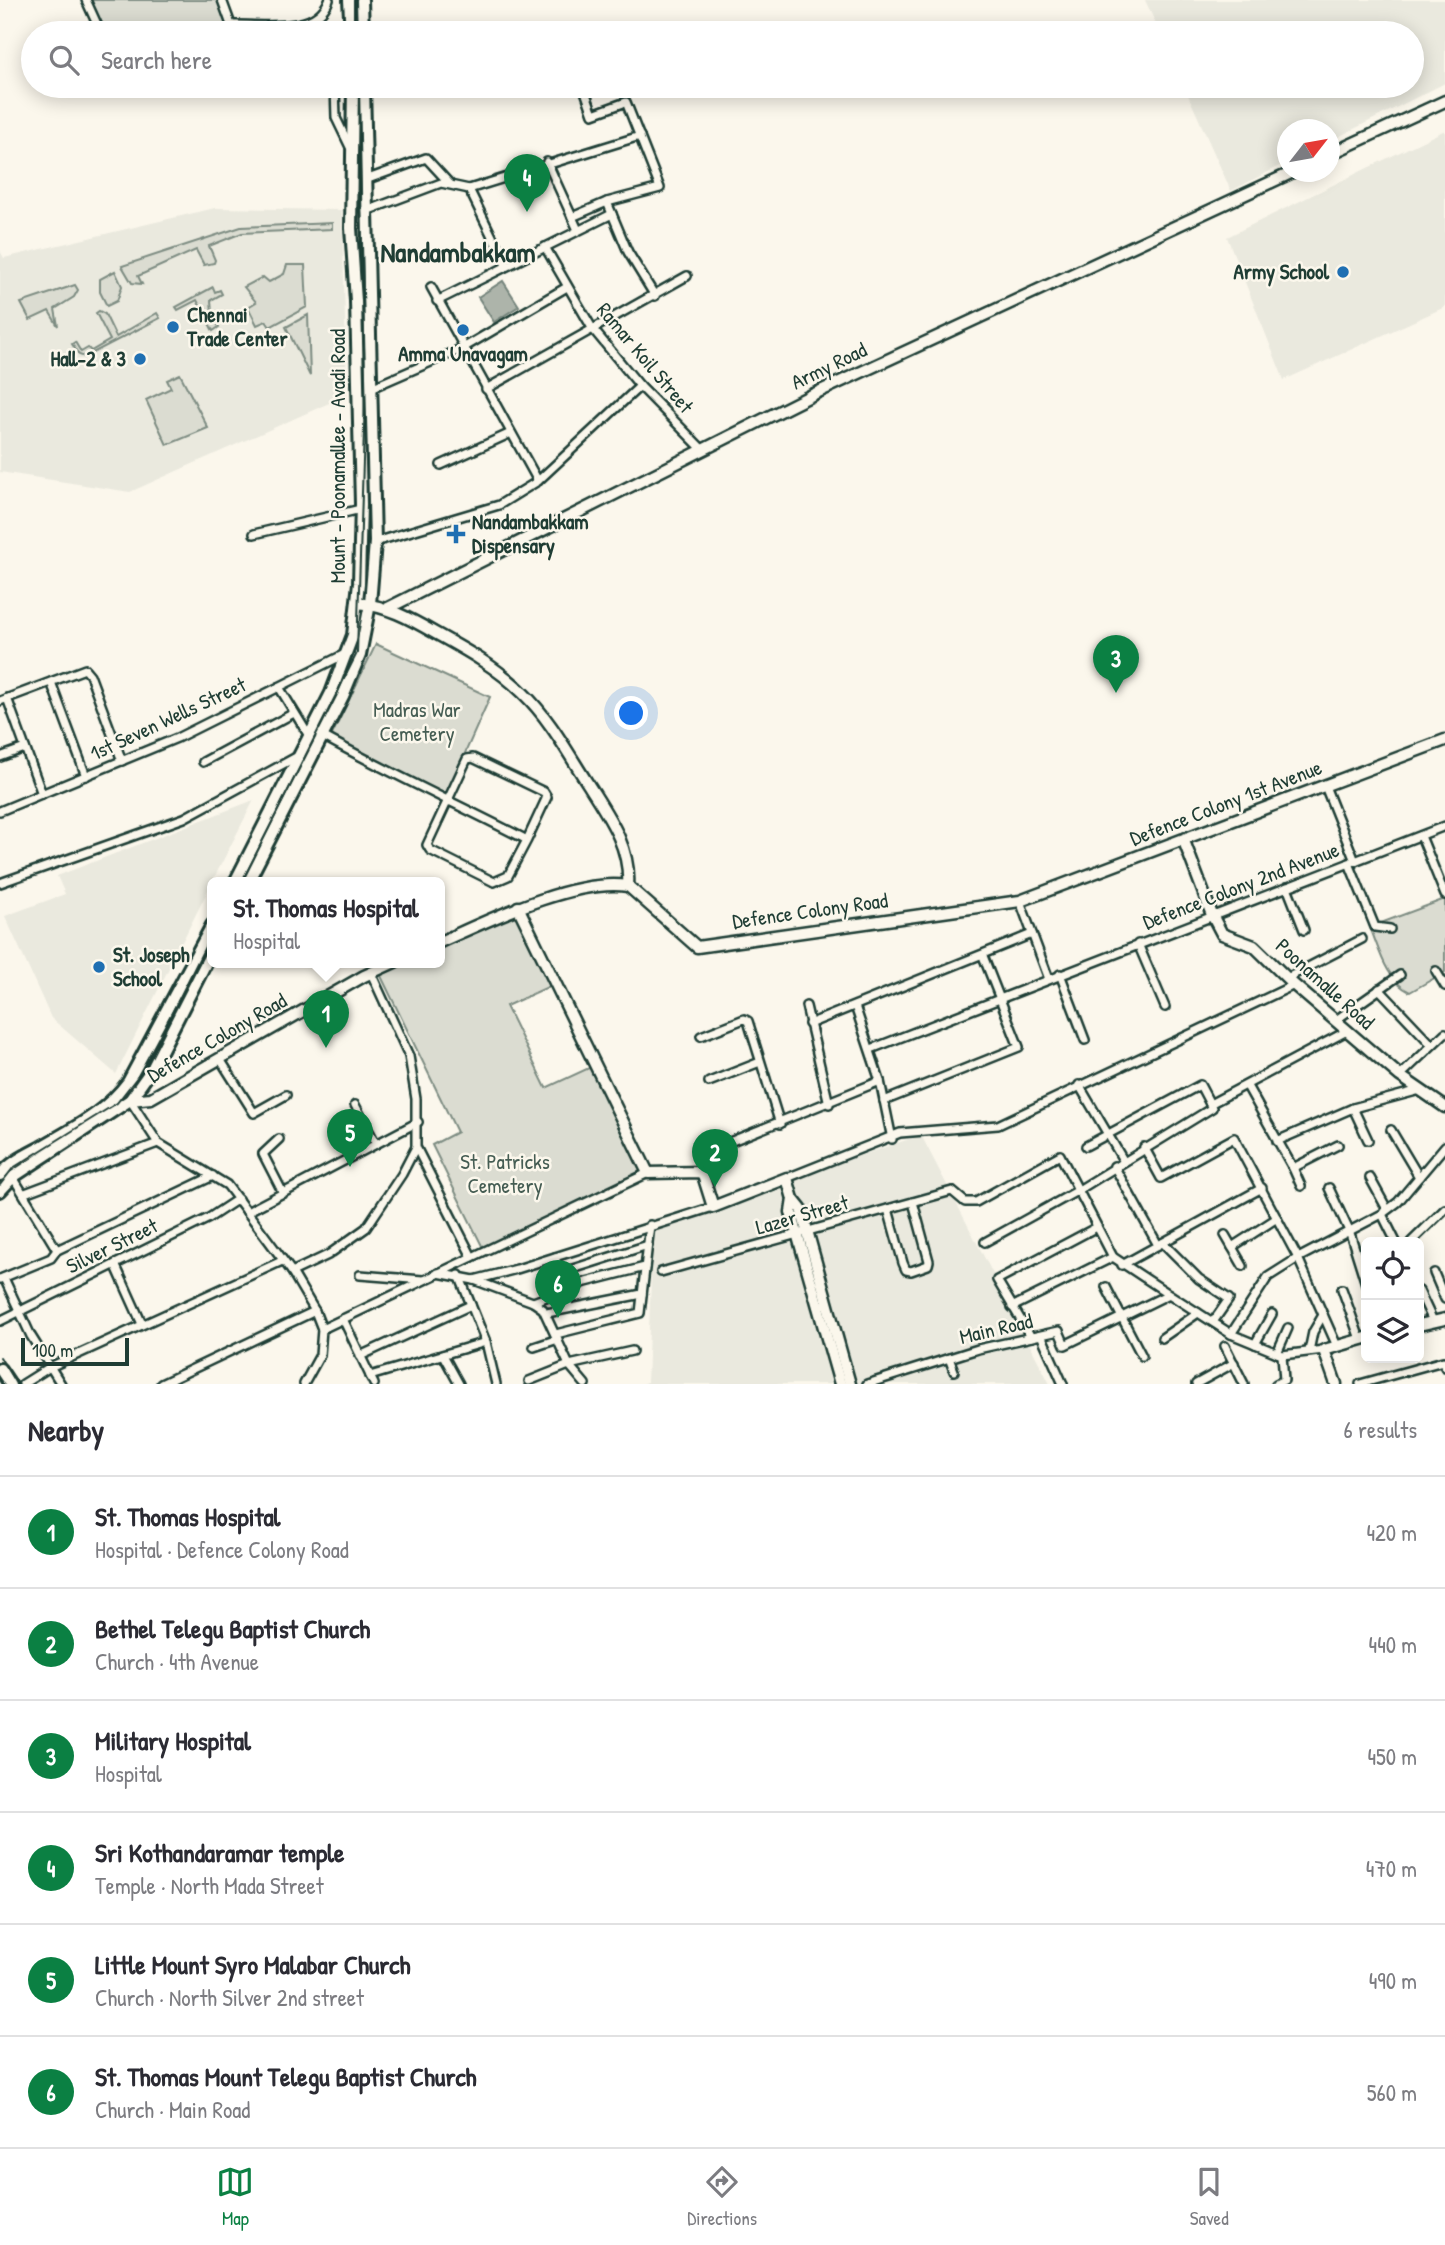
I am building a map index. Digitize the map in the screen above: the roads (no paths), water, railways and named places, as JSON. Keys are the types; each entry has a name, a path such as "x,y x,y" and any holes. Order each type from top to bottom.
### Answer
{"main road":[{"path":"349,0 350,21"},
{"path":"362,0 363,21"},
{"name":"Mount - Poonamallee - Avadi Road","path":"250,877 315,734 348,653 357,603 361,509 356,301 351,228 353,154 358,98"},
{"name":"Mount - Poonamallee - Avadi Road","path":"237,877 299,756 315,734 360,655 370,604 375,542 369,210 360,98"},
{"path":"360,485 374,485"},
{"path":"0,1191 4,1174 18,1160 93,1117 115,1099 128,1082 207,934"},
{"path":"4,1174 130,1100 152,1069 207,961"},
{"path":"0,1369 9,1384"}],"street":[{"path":"86,0 96,21"},
{"path":"222,0 230,21"},
{"path":"306,21 320,15 329,0"},
{"path":"336,98 337,118 353,154"},
{"path":"572,217 607,202 660,188 626,102 593,114 587,98"},
{"path":"1340,150 1445,101"},
{"path":"369,210 442,183 469,189 547,162 593,153 640,136"},
{"path":"368,179 426,158 450,185"},
{"path":"547,162 578,230"},
{"name":"Army Road","path":"388,608 956,326 1277,179"},
{"path":"469,189 506,265"},
{"path":"607,202 628,252 655,296"},
{"path":"438,300 612,214"},
{"name":"Ramar Koil Street","path":"545,247 592,328 640,386 703,450"},
{"path":"486,389 687,276"},
{"path":"371,388 464,348 568,287"},
{"path":"431,288 538,481"},
{"path":"375,542 499,505 538,481 640,386"},
{"path":"441,465 511,433"},
{"path":"254,534 361,509"},
{"path":"357,603 388,608 487,664 536,707 618,833 628,864 628,886 600,887 518,907 445,940"},
{"name":"1st Seven Wells Street","path":"0,811 177,738 348,653"},
{"path":"42,793 4,700 81,669 88,671 122,761"},
{"path":"51,682 86,776"},
{"path":"279,687 294,713 315,734 527,841"},
{"path":"203,762 294,713"},
{"name":"Defence Colony 1st Avenue","path":"1020,901 1445,740"},
{"path":"0,757 25,748"},
{"path":"0,884 184,818 299,756"},
{"path":"473,758 544,792 547,797 527,841 508,876 494,882 430,850 428,845 467,759 473,758"},
{"path":"1325,786 1375,927 1390,929"},
{"name":"Defence Colony 2nd Avenue","path":"871,1049 1445,826"},
{"path":"1421,836 1444,895"},
{"name":"Poonamalle Road","path":"1184,841 1222,934 1254,946 1291,982 1400,1076 1445,1107"},
{"path":"501,881 505,891"},
{"name":"Defence Colony Road","path":"628,886 697,947 1020,901"},
{"path":"1287,887 1304,930"},
{"path":"1020,901 1049,979"},
{"path":"518,907 648,1173"},
{"path":"809,1024 1032,934"},
{"path":"474,1280 713,1207 892,1139 900,1133 998,1125 1291,982 1362,939"},
{"path":"1139,944 1166,1007"},
{"path":"884,1101 1018,1047 982,956"},
{"name":"Defence Colony Road","path":"130,1100 151,1098 382,968"},
{"path":"1436,971 1445,986"},
{"path":"292,1272 328,1255 366,1228 402,1174 416,1147 418,1122 409,1056 371,973"},
{"path":"1060,974 1085,1040"},
{"path":"1336,1020 1400,975"},
{"path":"1379,989 1433,1045"},
{"path":"806,1006 830,1104"},
{"path":"855,1006 880,1081 892,1139"},
{"path":"701,1037 744,1020 748,1021 780,1124"},
{"path":"1210,1104 1348,1031"},
{"path":"1400,1076 1445,1032"},
{"path":"220,1059 254,1112 286,1095"},
{"path":"709,1082 760,1062"},
{"path":"713,1207 702,1172 700,1154 830,1104 880,1081"},
{"path":"1079,1085 1123,1160"},
{"path":"985,1241 1077,1191 1144,1147 1212,1108 1200,1085 1086,1146"},
{"path":"1247,1086 1301,1186"},
{"path":"1277,1141 1353,1108 1420,1090"},
{"path":"130,1100 158,1143 227,1185 292,1272 315,1311 322,1329 320,1355 304,1384"},
{"path":"355,1105 376,1144"},
{"path":"1353,1108 1368,1140"},
{"path":"247,1212 418,1122"},
{"path":"1391,1130 1419,1177"},
{"path":"1144,1147 1161,1178 1234,1138 1298,1258 1337,1346"},
{"path":"279,1139 263,1154 283,1193"},
{"path":"25,1193 158,1143"},
{"path":"1293,1168 1338,1145"},
{"path":"1231,1334 1268,1277 1385,1212 1398,1202 1445,1146"},
{"path":"416,1147 472,1257"},
{"name":"Lazer Street","path":"661,1272 952,1191 965,1202 976,1202 1060,1155 1077,1191"},
{"path":"1114,1166 1160,1244 1199,1279 1229,1299 1213,1322"},
{"path":"322,1329 648,1173 702,1172"},
{"path":"4,1174 25,1193 57,1250"},
{"path":"61,1384 2,1278 51,1258 57,1250 213,1176"},
{"path":"787,1178 793,1199 801,1209 802,1233 840,1384"},
{"path":"1370,1178 1394,1237"},
{"path":"1122,1265 1262,1188"},
{"path":"1329,1188 1361,1269"},
{"path":"1077,1191 1114,1257 1122,1265 1231,1334 1279,1354 1324,1350 1361,1339"},
{"name":"Silver Street","path":"0,1321 209,1218 238,1199"},
{"path":"888,1209 903,1263 906,1270 911,1271 928,1265 929,1261 914,1202"},
{"path":"1416,1237 1445,1209"},
{"path":"1232,1247 1277,1218"},
{"path":"534,1347 557,1337 640,1313 650,1226"},
{"path":"1031,1337 997,1280 1097,1227"},
{"path":"802,1233 850,1384"},
{"path":"1225,1236 1243,1266"},
{"path":"560,1273 648,1245"},
{"path":"555,1257 569,1307"},
{"path":"1012,1307 1114,1257"},
{"path":"23,1384 50,1367 282,1261"},
{"path":"115,1264 142,1324"},
{"path":"533,1302 564,1289 645,1267"},
{"path":"438,1273 459,1275 533,1302 547,1313 569,1365 585,1384"},
{"path":"1434,1273 1445,1299"},
{"path":"360,1275 407,1276 423,1280"},
{"path":"459,1275 486,1342 496,1384"},
{"path":"1106,1287 1142,1356"},
{"path":"1342,1289 1361,1333"},
{"path":"547,1313 642,1294"},
{"path":"1123,1316 1169,1294"},
{"path":"1423,1300 1433,1321"},
{"path":"360,1356 471,1305"},
{"path":"161,1384 315,1311"},
{"path":"1162,1338 1198,1312"},
{"path":"1255,1344 1272,1314"},
{"path":"1309,1351 1313,1332 1323,1315"},
{"name":"Main Road","path":"867,1384 949,1358 1059,1331 1065,1345 1123,1316"},
{"path":"343,1319 374,1384"},
{"path":"1424,1324 1445,1319"},
{"path":"1276,1384 1284,1380 1279,1354 1288,1328"},
{"path":"1042,1337 1063,1384"},
{"path":"370,1376 486,1342"},
{"path":"1226,1346 1244,1384"},
{"path":"1324,1350 1336,1384"},
{"path":"529,1381 569,1365 632,1351"},
{"path":"443,1355 459,1384"},
{"path":"949,1358 954,1371"},
{"path":"1196,1384 1234,1363"},
{"path":"1360,1384 1445,1363"}],"railway":[{"path":"354,0 354,21"},
{"path":"245,877 357,653 365,397 359,98"},
{"path":"0,1185 13,1168 117,1103 145,1067 207,943"},
{"path":"0,1357 16,1384"}],"place":[{"name":"Sri Kothandaramar temple","path":"527,212"},
{"name":"Army School","path":"1343,272"},
{"name":"Chennai Trade Center","path":"173,327"},
{"name":"Amma Unavagam","path":"463,330"},
{"name":"Hall-2 & 3","path":"140,359"},
{"name":"Nandambakkam Dispensary","path":"456,534"},
{"name":"Military Hospital","path":"1116,693"},
{"name":"St. Joseph School","path":"99,967"},
{"name":"St. Thomas Hospital","path":"326,1048"},
{"name":"Little Mount Syro Malabar Church","path":"350,1167"},
{"name":"Bethel Telegu Baptist Church","path":"715,1187"},
{"name":"St. Thomas Mount Telegu Baptist Church","path":"558,1318"}],"district":[{"name":"Nandambakkam","path":"458,252"}],"park label":[{"name":"Madras War Cemetery","path":"417,722"},
{"name":"St. Patricks Cemetery","path":"505,1174"}]}
